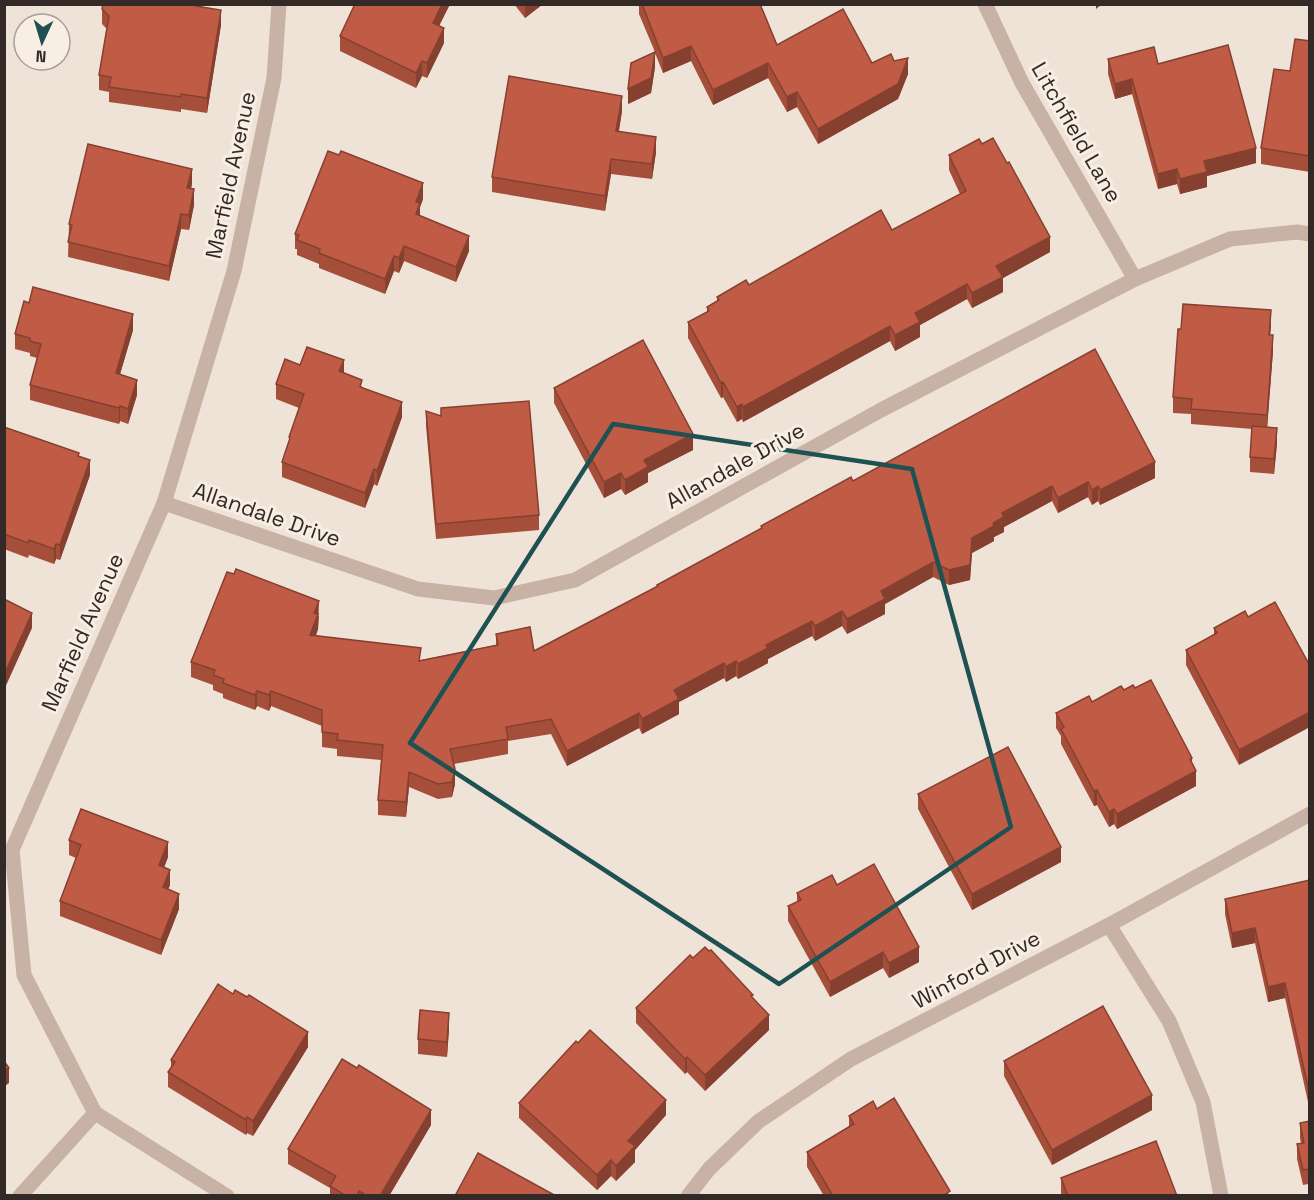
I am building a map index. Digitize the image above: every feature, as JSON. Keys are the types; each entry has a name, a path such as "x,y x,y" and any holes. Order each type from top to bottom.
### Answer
{"street":[{"name":"Marfield Avenue","path":"94,1113 24,975 12,850 164,502 234,270 274,78 279,4"},
{"name":"Litchfield Lane","path":"985,4 1022,83 1136,279"},
{"name":"Allandale Drive","path":"164,502 418,589 494,598 575,580 881,410 1136,279 1230,239 1297,232 1310,234"},
{"name":"Winford Drive","path":"688,1196 709,1169 759,1121 851,1059 1108,925 1310,814"},
{"path":"1108,925 1169,1021 1203,1102 1221,1196"},
{"path":"20,1196 94,1113 226,1196"}],"highlighted area":[{"path":"613,424 912,469 1011,827 779,984 410,743"}],"building":[{"path":"103,4 196,4 196,6 221,10 207,98 181,94 181,97 109,87 111,77 99,75 109,16 102,9"},
{"path":"355,4 442,4 433,23 444,28 427,63 422,61 416,73 340,36"},
{"path":"642,4 760,4 777,45 843,9 872,63 891,54 894,61 908,58 898,84 818,129 797,92 787,97 768,63 713,90 691,46 663,58"},
{"path":"1295,39 1310,41 1310,156 1261,148 1274,69 1290,71"},
{"path":"1228,45 1256,148 1204,161 1207,172 1180,179 1177,169 1158,174 1132,79 1115,84 1108,59 1154,47 1158,64"},
{"path":"655,52 651,78 628,89 631,63"},
{"path":"509,76 622,96 616,131 656,137 652,164 611,159 605,196 492,177"},
{"path":"993,138 1007,163 1009,162 1050,237 996,266 1003,277 972,293 967,284 915,313 920,322 895,335 890,326 743,407 742,404 737,407 723,382 721,383 688,322 709,311 707,307 719,300 717,297 746,280 749,285 881,210 892,230 966,191 949,155 979,139 982,144"},
{"path":"88,144 192,169 187,188 194,189 189,215 181,214 169,266 68,242 72,225 69,224"},
{"path":"328,151 339,155 341,151 423,183 416,202 420,203 416,214 469,236 456,267 404,246 399,258 394,256 385,279 319,253 320,249 297,240 299,235 295,234"},
{"path":"33,287 133,314 116,373 137,380 128,409 30,385 41,344 15,334 24,301 29,303"},
{"path":"1183,304 1271,310 1269,335 1273,335 1267,415 1191,409 1192,399 1173,397 1178,329 1181,329"},
{"path":"643,340 693,434 644,460 648,467 625,480 621,473 604,482 554,388"},
{"path":"307,347 344,360 339,371 362,380 360,387 402,402 377,471 374,469 365,493 282,462 304,394 276,384 285,359 300,365"},
{"path":"1095,349 1155,462 1100,490 1098,486 1092,490 1088,482 1058,498 1052,486 1002,513 1004,517 993,523 994,526 972,538 970,565 949,570 933,562 881,591 885,599 847,619 842,611 815,626 812,621 766,645 768,648 738,664 736,661 726,667 724,663 674,690 679,699 642,719 639,713 567,751 551,719 506,727 508,739 450,749 455,769 452,782 438,784 409,772 406,802 378,800 383,745 337,740 338,734 322,732 322,710 271,691 269,695 257,691 255,695 223,683 224,679 213,675 215,670 191,662 227,572 234,574 236,569 319,601 314,613 318,614 310,635 421,648 419,661 498,645 496,634 530,627 534,651 658,586 851,477 853,481"},
{"path":"529,401 539,515 436,524 426,411 441,416 441,408"},
{"path":"1252,426 1277,428 1274,459 1250,457"},
{"path":"4,427 79,453 78,456 90,460 60,545 56,544 54,549 4,534"},
{"path":"4,599 32,613 4,675"},
{"path":"1275,602 1310,666 1310,712 1239,750 1186,650 1217,633 1214,628 1245,611 1248,617"},
{"path":"1151,680 1192,758 1190,759 1196,771 1117,814 1114,809 1109,812 1097,790 1094,791 1061,729 1064,727 1056,713 1089,696 1092,702 1121,686 1124,690 1133,685 1135,688"},
{"path":"1008,747 1061,847 972,894 918,794"},
{"path":"81,809 168,842 159,865 170,870 163,887 179,894 161,940 60,901 81,845 69,840"},
{"path":"874,864 919,947 889,963 883,952 830,982 788,906 801,900 797,893 832,875 837,885"},
{"path":"1310,880 1310,1096 1285,983 1268,987 1255,928 1232,933 1225,899"},
{"path":"705,947 711,950 769,1015 705,1075 687,1057 685,1059 636,1008 690,955 693,958"},
{"path":"218,984 233,994 235,990 247,997 249,995 308,1032 253,1121 247,1117 246,1120 168,1072 175,1062 171,1060"},
{"path":"1103,1006 1152,1095 1052,1150 1004,1061"},
{"path":"420,1010 449,1013 447,1042 418,1039"},
{"path":"590,1030 666,1100 628,1141 635,1146 616,1166 611,1160 597,1175 519,1103 576,1041 578,1043"},
{"path":"342,1059 357,1068 359,1065 431,1110 380,1196 367,1196 359,1191 357,1196 346,1196 330,1186 336,1176 288,1149"},
{"path":"4,1061 9,1068 4,1071"},
{"path":"894,1098 950,1191 943,1196 833,1196 807,1152 854,1124 849,1116 873,1101 877,1109"},
{"path":"1310,1121 1310,1173 1308,1169 1303,1170 1297,1144 1304,1143 1300,1123"},
{"path":"1156,1141 1177,1196 1068,1196 1061,1178"},
{"path":"478,1153 556,1196 455,1196"}]}
